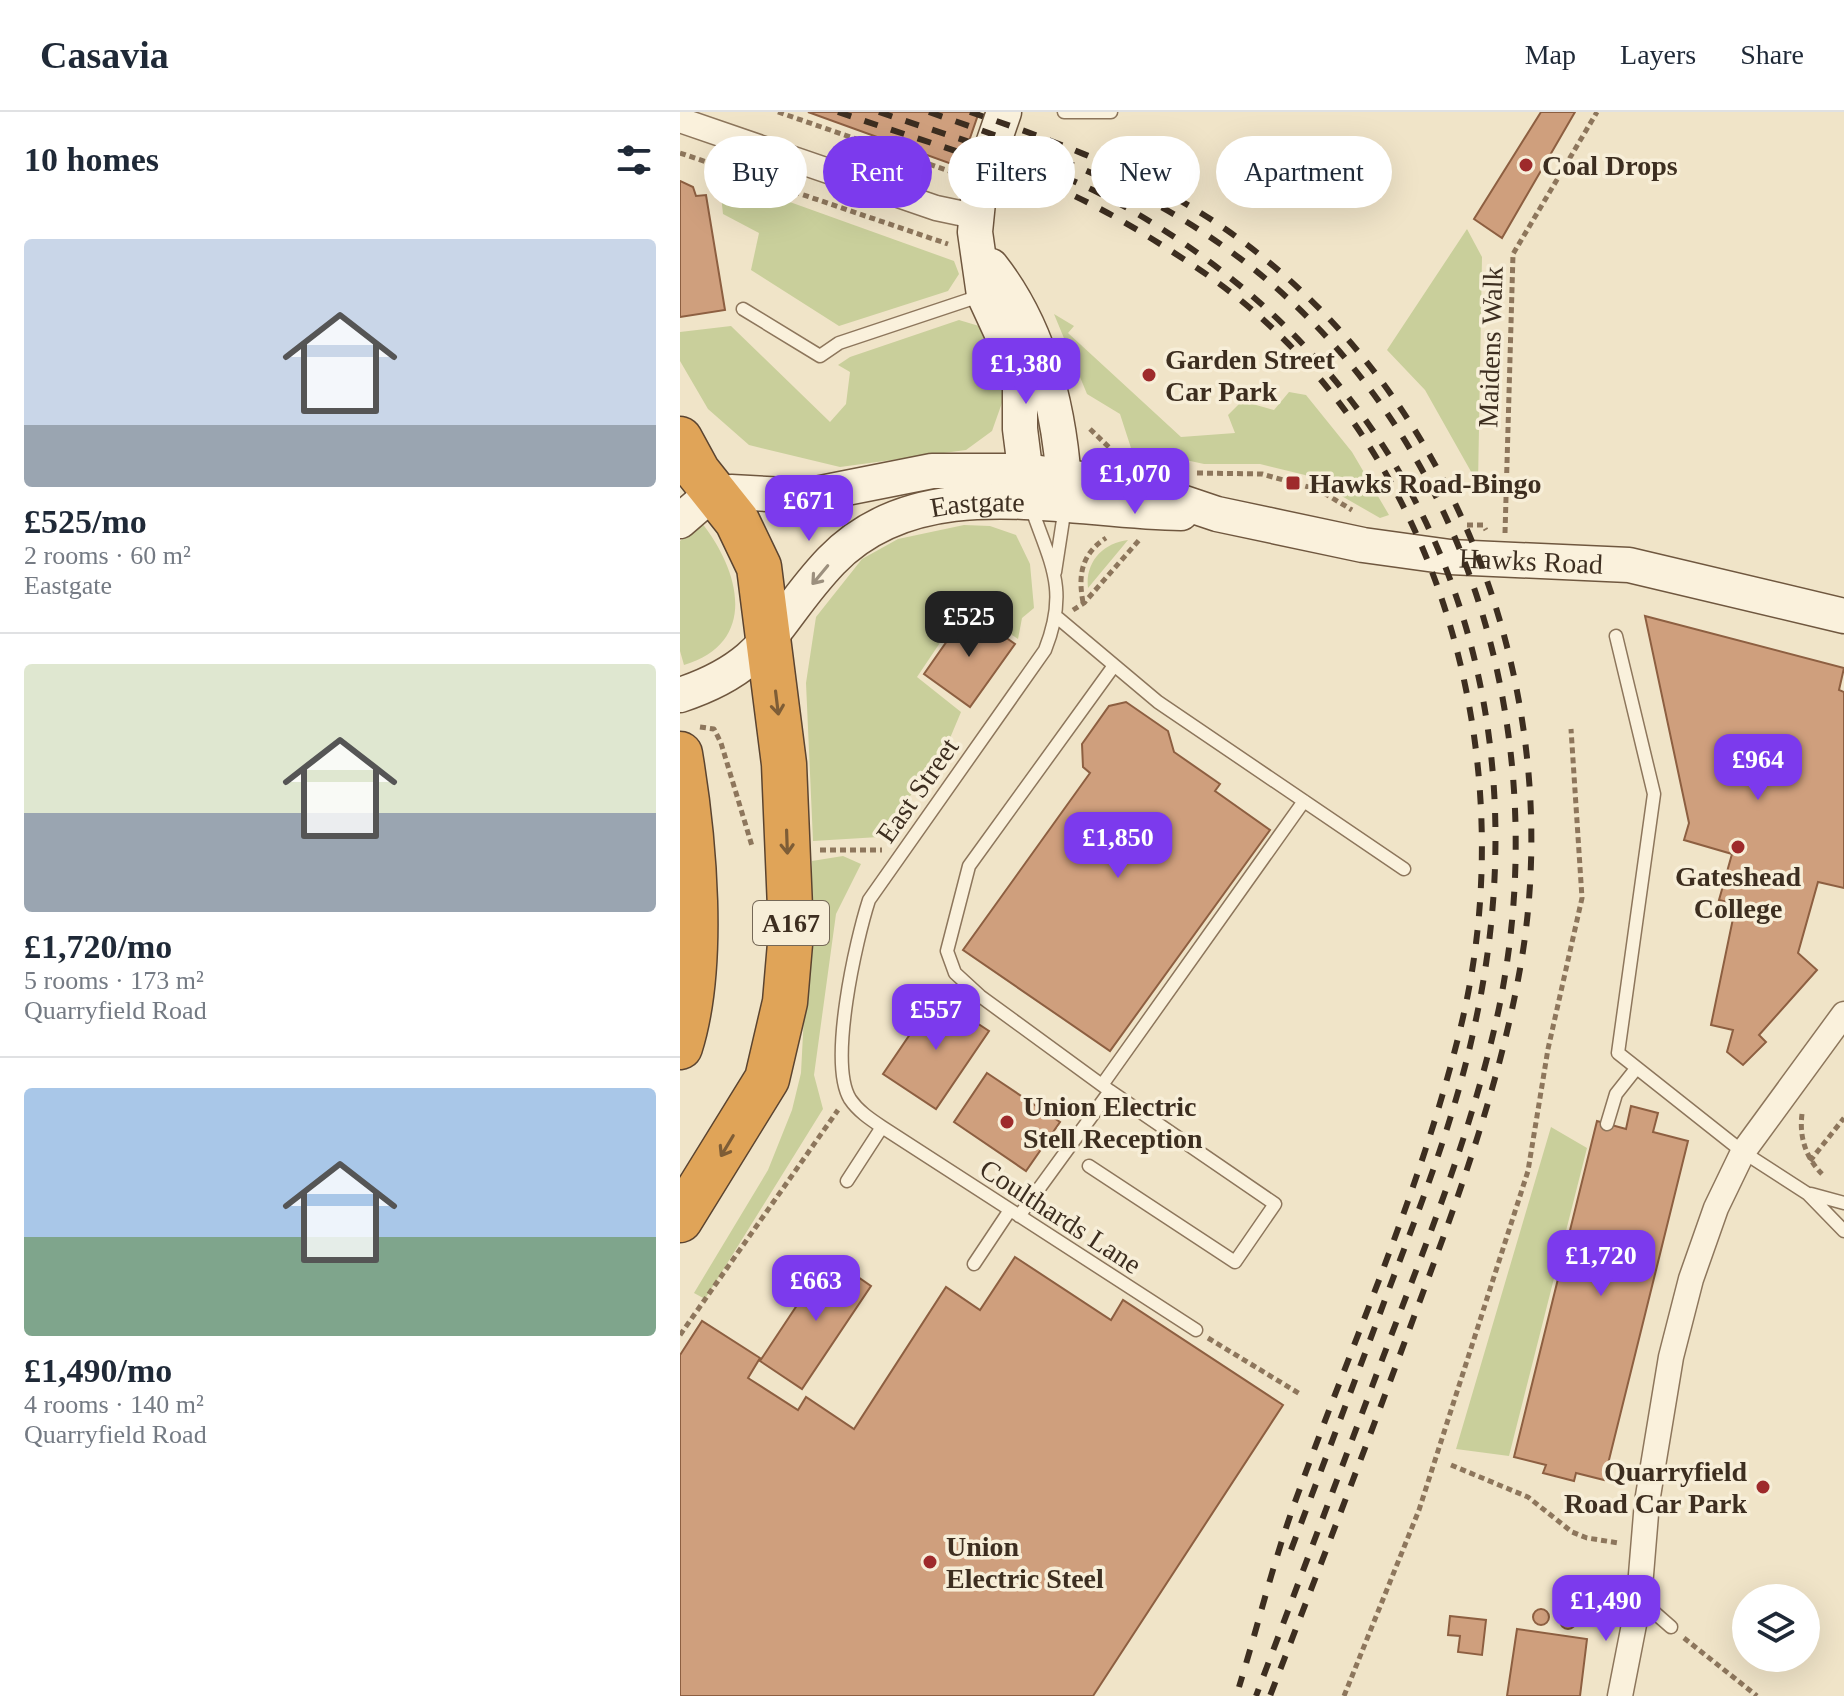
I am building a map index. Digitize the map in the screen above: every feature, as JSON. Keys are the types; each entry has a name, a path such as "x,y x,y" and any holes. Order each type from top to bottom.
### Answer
{"highway":[{"name":"A167","path":"680,439 715,495 751,543 764,593 784,764 791,932 785,1002 767,1079 680,1220"},
{"path":"680,1047 694,960 689,741"}],"street":[{"path":"1004,112 980,182 974,216 984,295 1016,368 1027,486"},
{"path":"680,120 936,208 974,216"},
{"path":"978,250 1003,282 1046,368 1056,405 1065,489"},
{"path":"951,470 989,447 1019,404"},
{"name":"Eastgate","path":"715,495 731,492 806,496 890,477 951,470 1027,486 1065,489 1151,513 1217,514"},
{"name":"Eastgate","path":"680,695 731,673 769,642 830,562 867,531 905,515 1027,486"},
{"path":"680,521 715,495"},
{"name":"Hawks Road","path":"1217,514 1387,549 1450,557 1629,565 1844,616"},
{"path":"1620,1696 1639,1599 1643,1549 1671,1357 1706,1238 1743,1152 1844,1014"}],"lane":[{"path":"1064,112 1111,112"},
{"path":"743,309 820,356 839,343 984,295"},
{"name":"East Street","path":"1027,486 1055,575"},
{"name":"East Street","path":"849,1098 842,1079 841,1045 858,935 869,900 1045,650 1058,618 1055,575 1065,489"},
{"path":"1058,618 1113,667 1404,869"},
{"path":"1616,636 1654,794 1616,1045 1623,1061 1743,1152 1808,1194 1844,1231"},
{"path":"1089,1166 1235,1262 1275,1204 1106,1088 963,981 955,973 947,951 969,866 1113,667"},
{"path":"974,1264 1106,1088 1304,801"},
{"path":"1607,1124 1616,1094 1635,1070"},
{"name":"Coulthards Lane","path":"849,1098 882,1127 1196,1330"},
{"path":"847,1181 882,1127"},
{"path":"1808,1194 1844,1203"},
{"path":"1639,1599 1671,1627"}],"path":[{"path":"778,112 948,172"},
{"name":"Maidens Walk","path":"1505,558 1513,254 1597,112"},
{"path":"680,153 939,241 978,250"},
{"path":"1084,416 1095,437 1124,457"},
{"path":"1186,471 1262,474 1319,490 1362,516"},
{"path":"1453,524 1483,525 1505,558"},
{"path":"1084,603 1080,585 1085,560 1099,543 1118,533"},
{"path":"1058,618 1084,603 1145,533"},
{"path":"689,741 709,727 717,733 748,840 758,851"},
{"path":"1344,1696 1419,1510 1528,1171 1548,1049 1582,898 1571,729"},
{"path":"816,850 903,851"},
{"path":"680,1335 817,1135 849,1098"},
{"path":"1803,1102 1800,1130 1810,1162 1822,1174"},
{"path":"1810,1162 1844,1118"},
{"path":"1196,1330 1300,1394"},
{"path":"1451,1465 1528,1497 1572,1532 1643,1549"},
{"path":"1671,1627 1757,1696"}],"green space":[{"path":"722,208 806,208 954,261 959,274 948,291 839,326 751,270 759,233 723,214"},
{"path":"1467,229 1482,257 1478,484 1425,390 1387,350"},
{"path":"1054,314 1074,326 1068,333 1181,437 1235,433 1228,415 1242,401 1274,410 1289,392 1306,395 1352,452 1389,515 1380,518 1305,475 1260,464 1204,464 1131,448 1120,414 1087,394"},
{"path":"959,320 979,326 1000,372 1003,400 992,431 966,450 840,467 749,445 708,409 680,361 680,332 731,326 830,422 846,404 850,372 838,365 850,357"},
{"path":"701,522 725,561 732,582 735,602 733,622 724,640 708,654 684,665 680,651 680,541"},
{"path":"964,525 990,526 1016,535 1030,564 1034,608 1022,618 1018,639 966,604 917,677 961,712 945,750 879,837 813,841 806,683 816,617 862,559 898,539"},
{"path":"1128,540 1088,588 1089,570 1098,555 1111,545"},
{"path":"843,856 861,864 836,914 814,1075 823,1109 705,1299 694,1293 768,1170 792,1110 801,1073 812,861"},
{"path":"1551,1127 1587,1148 1509,1456 1456,1449"}],"building":[{"path":"808,112 979,112 971,136 948,136 948,163 932,157 932,136 874,136"},
{"name":"Coal Drops","path":"1541,112 1575,112 1502,238 1474,219"},
{"path":"680,181 693,187 696,196 704,195 725,310 680,317"},
{"path":"968,611 1015,644 970,707 924,674"},
{"path":"1645,616 1844,668 1839,690 1844,692 1844,888 1818,882 1798,953 1817,970 1759,1035 1766,1042 1743,1065 1727,1052 1733,1030 1711,1025 1736,904 1719,900 1732,854 1684,840 1689,823"},
{"path":"1126,702 1168,731 1174,752 1220,784 1215,791 1270,830 1110,1051 963,950 1090,773 1083,767 1082,744 1109,706"},
{"path":"936,996 989,1031 936,1109 883,1074"},
{"name":"Union Electric Stell Reception","path":"987,1073 1060,1122 1026,1171 954,1122"},
{"path":"1631,1106 1658,1113 1653,1132 1688,1141 1604,1480 1576,1473 1574,1481 1543,1473 1546,1465 1514,1457 1597,1121 1626,1129"},
{"path":"829,1257 871,1286 802,1389 760,1361"},
{"name":"Union Electric Steel","path":"1015,1257 1111,1320 1123,1300 1283,1405 1093,1696 680,1696 680,1355 702,1321 760,1358 748,1378 798,1410 806,1397 854,1429 946,1287 980,1310"},
{"path":"1538,1609 1544,1609 1549,1617 1547,1623 1538,1625 1533,1620 1533,1614"},
{"path":"1568,1613 1574,1615 1574,1627 1568,1629 1562,1627 1560,1621 1562,1615"},
{"path":"1450,1616 1486,1620 1482,1655 1458,1652 1460,1636 1448,1635"},
{"path":"1517,1629 1587,1639 1580,1696 1507,1696"}],"railway":[{"path":"838,112 982,160 1068,193 1137,230 1203,272 1285,340 1353,421 1406,512 1446,610 1471,714 1481,820 1478,926 1460,1030 1426,1148 1386,1263 1290,1515 1239,1687"},
{"path":"879,112 1002,153 1093,190 1122,205 1227,275 1315,358 1386,451 1440,553 1475,662 1493,779 1493,900 1475,1024 1458,1092 1414,1224 1288,1558"},
{"path":"929,112 1069,163 1169,211 1201,231 1290,300 1364,381 1424,473 1468,572 1499,678 1514,787 1514,898 1499,1008 1489,1050 1437,1215 1256,1696"},
{"path":"970,112 1064,146 1155,187 1212,220 1296,286 1369,365 1429,453 1475,549 1508,651 1527,756 1531,863 1520,969 1501,1057 1446,1229 1270,1696"}],"place":[{"name":"Coal Drops","path":"1526,165"},
{"name":"Garden Street Car Park","path":"1149,375"},
{"name":"Hawks Road-Bingo","path":"1293,483"},
{"name":"Gateshead College","path":"1738,847"},
{"name":"Union Electric Stell Reception","path":"1007,1122"},
{"name":"Quarryfield Road Car Park","path":"1763,1487"},
{"name":"Union Electric Steel","path":"930,1562"}]}
